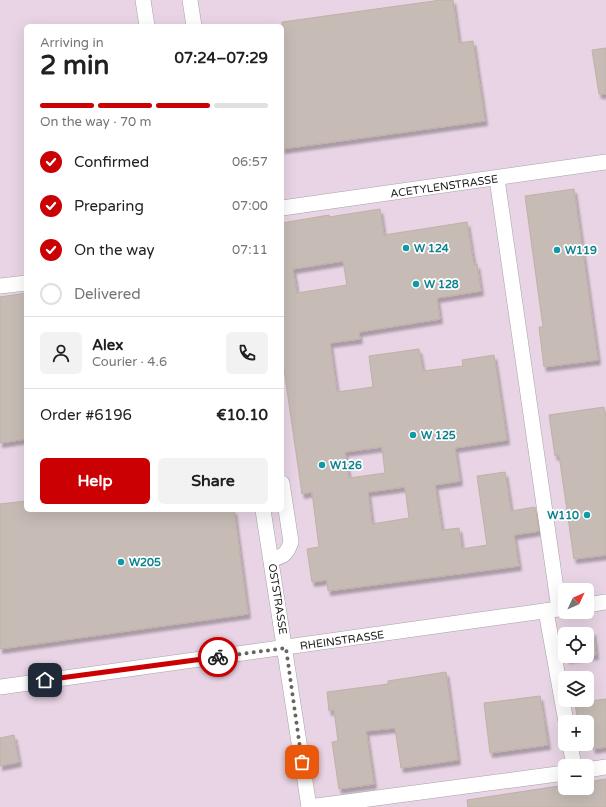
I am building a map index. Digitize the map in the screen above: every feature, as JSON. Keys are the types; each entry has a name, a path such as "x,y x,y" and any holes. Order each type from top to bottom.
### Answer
{"street":[{"path":"143,0 147,24"},
{"path":"190,0 194,24"},
{"name":"ACETYLENSTRASSE","path":"284,208 497,179 606,162"},
{"path":"497,179 556,609 565,715"},
{"path":"0,286 24,283"},
{"path":"271,559 282,557 288,551 291,542 284,496"},
{"name":"OSTSTRASSE","path":"263,512 286,648 309,807"},
{"path":"594,604 606,602"},
{"name":"RHEINSTRASSE","path":"0,686 286,648 556,609"},
{"path":"594,769 606,767"},
{"path":"309,807 558,774"}],"shaded area":[{"path":"0,0 606,0 606,807 0,807"}],"building":[{"path":"441,0 453,0 459,43 473,41 485,121 284,149 284,24 282,24 282,22"},
{"path":"606,48 606,94 599,94 592,50"},
{"name":"W119","path":"574,189 598,360 544,367 539,327 543,327 525,196"},
{"path":"380,209 384,235 467,222 474,265 477,264 481,291 437,298 440,319 359,332 360,339 330,343 337,392 373,387 369,356 419,349 423,371 463,366 462,360 494,355 507,440 455,448 460,481 435,485 442,530 459,528 462,549 487,545 477,476 505,472 511,511 535,507 539,531 514,535 519,566 328,591 327,580 312,582 307,549 319,547 312,492 302,494 284,369 284,223 329,215 329,217","holes":["343,261 347,285 297,293 293,269","382,447 385,473 349,478 345,452","405,487 409,518 372,524 368,492"]},
{"path":"24,293 24,439 0,443 0,297"},
{"path":"604,407 606,418 606,555 574,559 559,455 555,456 549,415"},
{"name":"W205","path":"24,501 24,512 234,512 248,614 0,649 0,504"},
{"path":"594,639 596,655 594,655"},
{"path":"446,672 458,760 401,768 395,728 366,731 374,784 339,789 332,742 338,741 334,710 329,711 327,692 388,684 388,681"},
{"path":"540,696 548,745 490,753 484,703"},
{"path":"606,699 606,747 594,749 594,715 577,715 576,707 594,707 594,701"},
{"path":"14,735 19,762 0,766 0,738"},
{"path":"606,779 606,807 468,807 467,800 558,786 558,795 594,795 594,781"}],"way so far":[{"path":"218,657 286,648 302,762"}],"place":[{"name":"W 124","path":"406,248"},
{"name":"W119","path":"557,250"},
{"name":"W 128","path":"416,284"},
{"name":"W 125","path":"413,435"},
{"name":"W126","path":"322,465"},
{"name":"W110","path":"587,515"},
{"name":"W205","path":"121,562"}],"route":[{"path":"45,680 218,657"}]}
